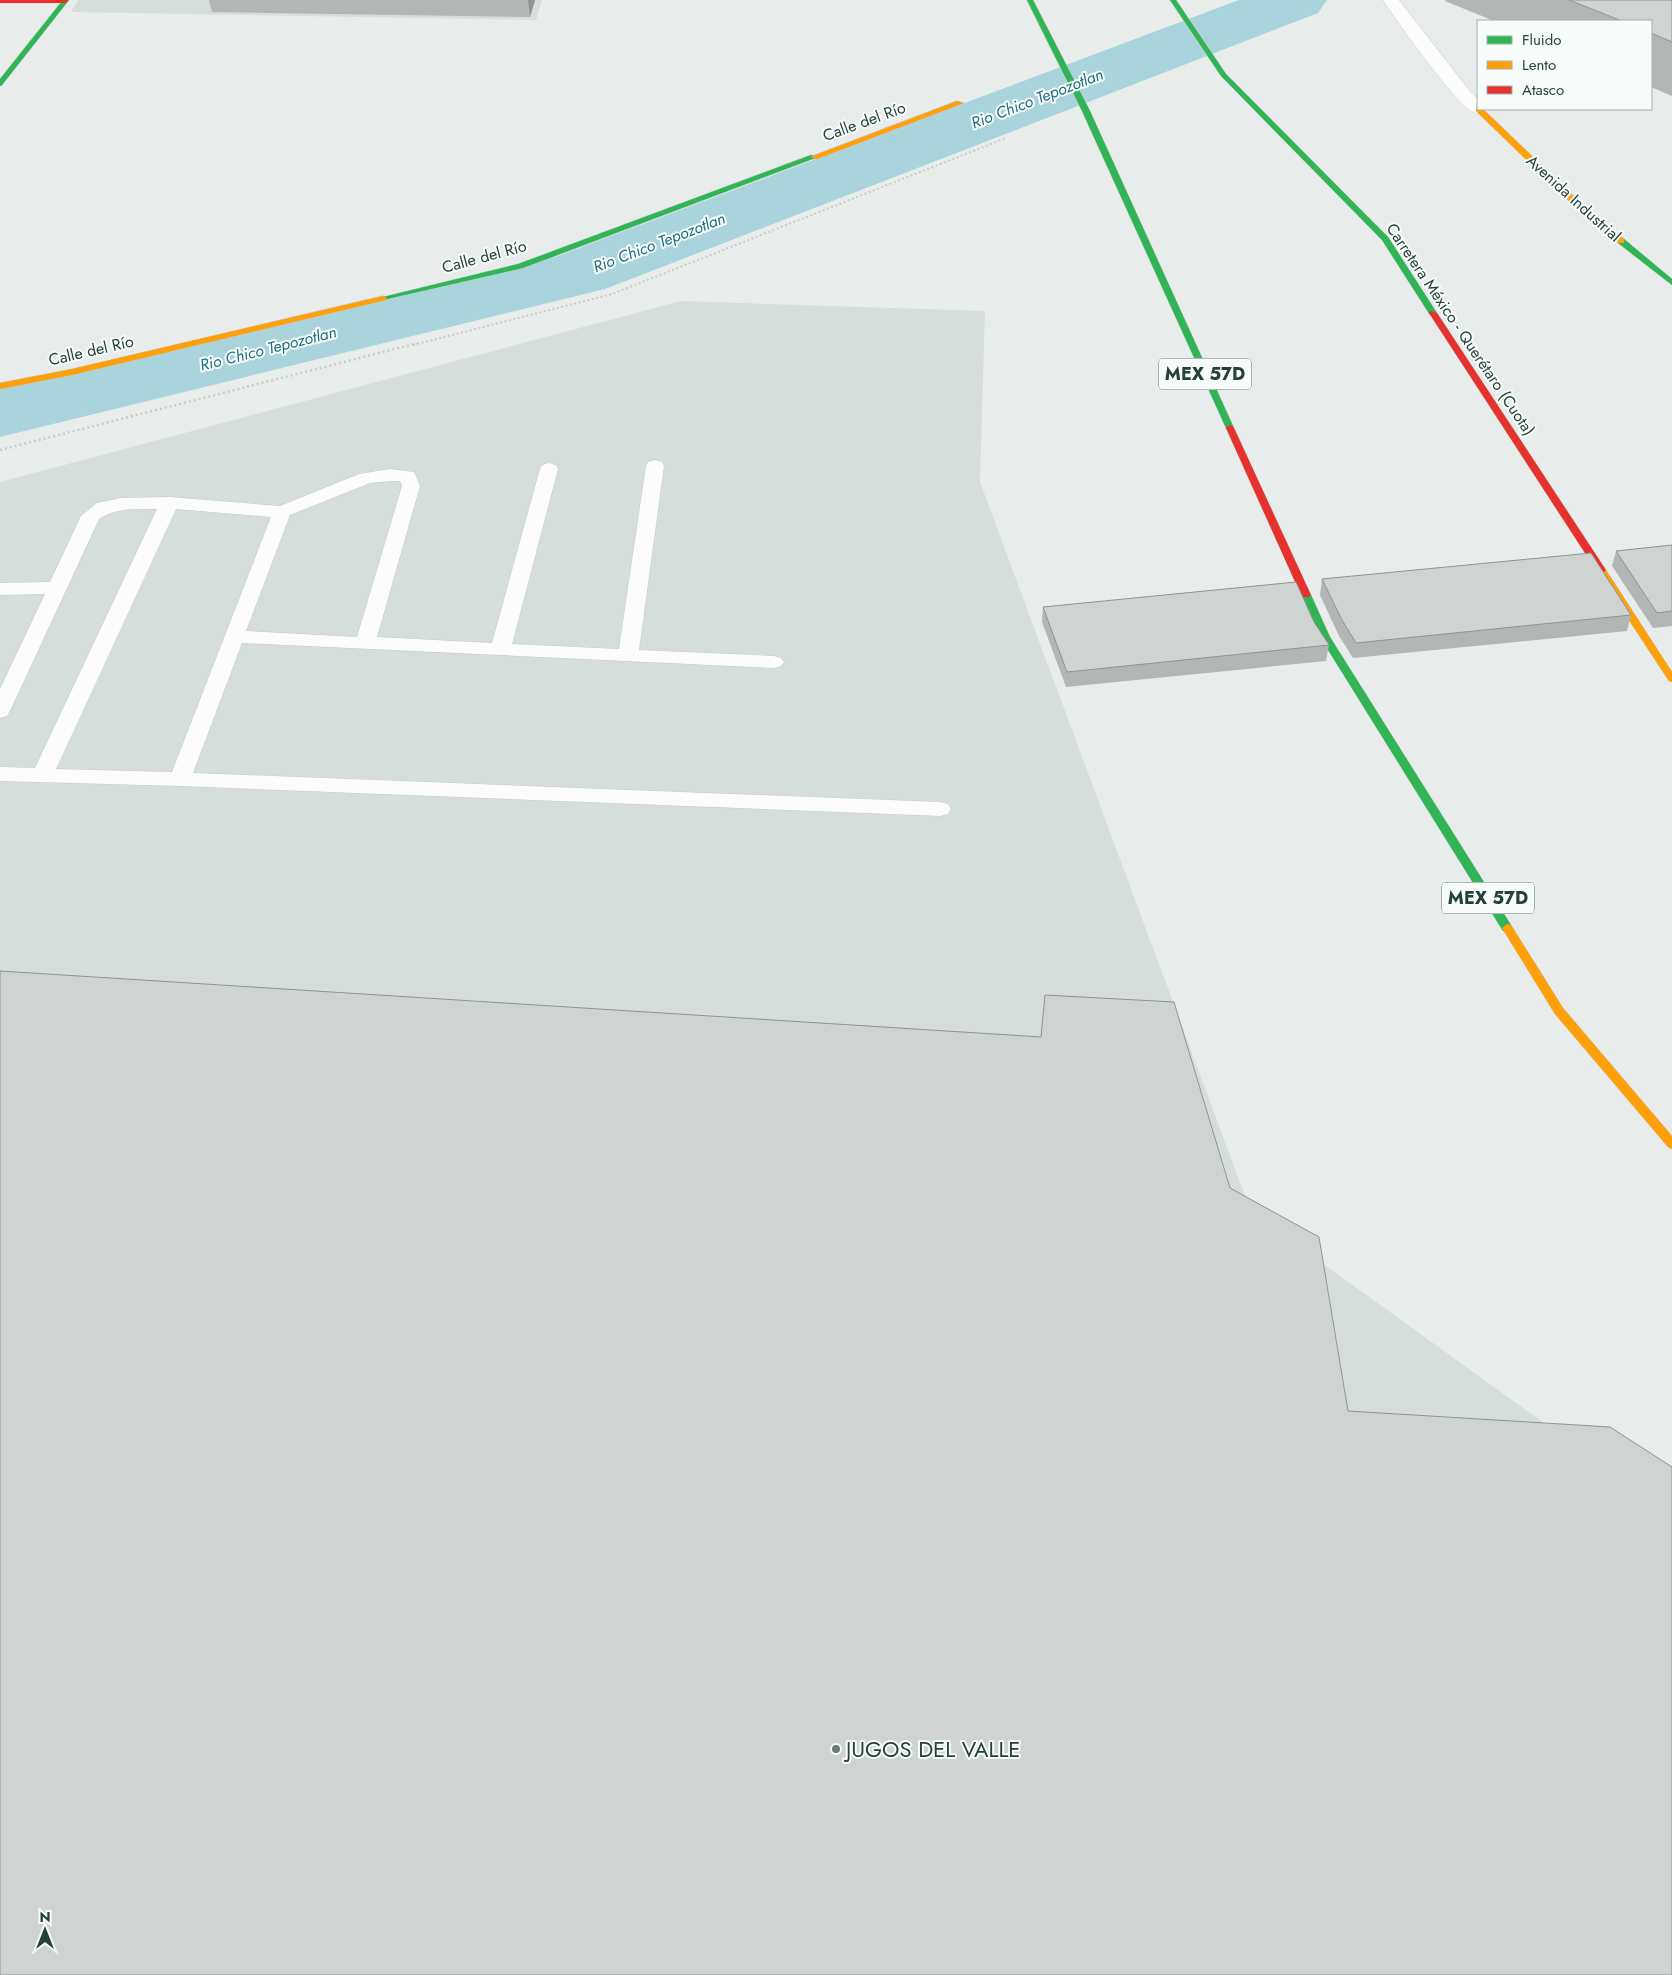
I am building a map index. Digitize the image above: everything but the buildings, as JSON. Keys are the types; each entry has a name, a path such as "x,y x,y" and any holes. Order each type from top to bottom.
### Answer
{"main road":[{"name":"MEX 57D","path":"1030,0 1086,111 1325,636 1558,1011 1672,1144"},
{"name":"Carretera México - Querétaro (Cuota)","path":"1173,0 1223,75 1385,238 1672,678"},
{"path":"0,1 66,1"},
{"path":"0,84 66,1"},
{"name":"Calle del Río","path":"0,386 72,372 520,266 960,103"},
{"name":"Avenida Industrial","path":"1481,110 1576,202 1672,283"}],"street":[{"name":"Avenida Industrial","path":"1399,2 1462,93 1477,106"}],"lane":[{"path":"628,655 655,466"},
{"path":"500,649 549,469"},
{"path":"0,711 92,516 104,507 121,504 169,503 282,512 366,478 390,475 407,476 411,486 365,643"},
{"path":"42,776 169,503"},
{"path":"180,779 282,512"},
{"path":"0,589 59,588"},
{"path":"234,637 774,662"},
{"path":"0,774 180,779 940,809"}],"shaded area":[{"path":"78,0 542,0 536,20 71,12"},
{"path":"681,301 985,311 980,482 1251,1212 1672,1515 0,1975 0,482"}],"waterway":[{"name":"Rio Chico Tepozotlan","path":"0,413 579,273 1296,0"}],"traffic: fast":[{"path":"0,84 66,0"},
{"path":"1030,0 1086,111 1230,428"},
{"path":"1173,0 1223,75 1385,239 1433,313"},
{"path":"383,298 520,266 814,157"},
{"path":"1621,241 1672,283"},
{"path":"1306,595 1325,637 1507,928"}],"traffic: slow":[{"path":"814,157 960,103"},
{"path":"1480,110 1576,203 1621,241"},
{"path":"0,386 72,372 383,298"},
{"path":"1601,570 1672,679"},
{"path":"1507,928 1559,1011 1672,1144"}],"traffic: jam":[{"path":"0,1 65,1"},
{"path":"1433,313 1601,570"},
{"path":"1230,428 1306,595"}],"place":[{"name":"JUGOS DEL VALLE","path":"836,1749"}]}
